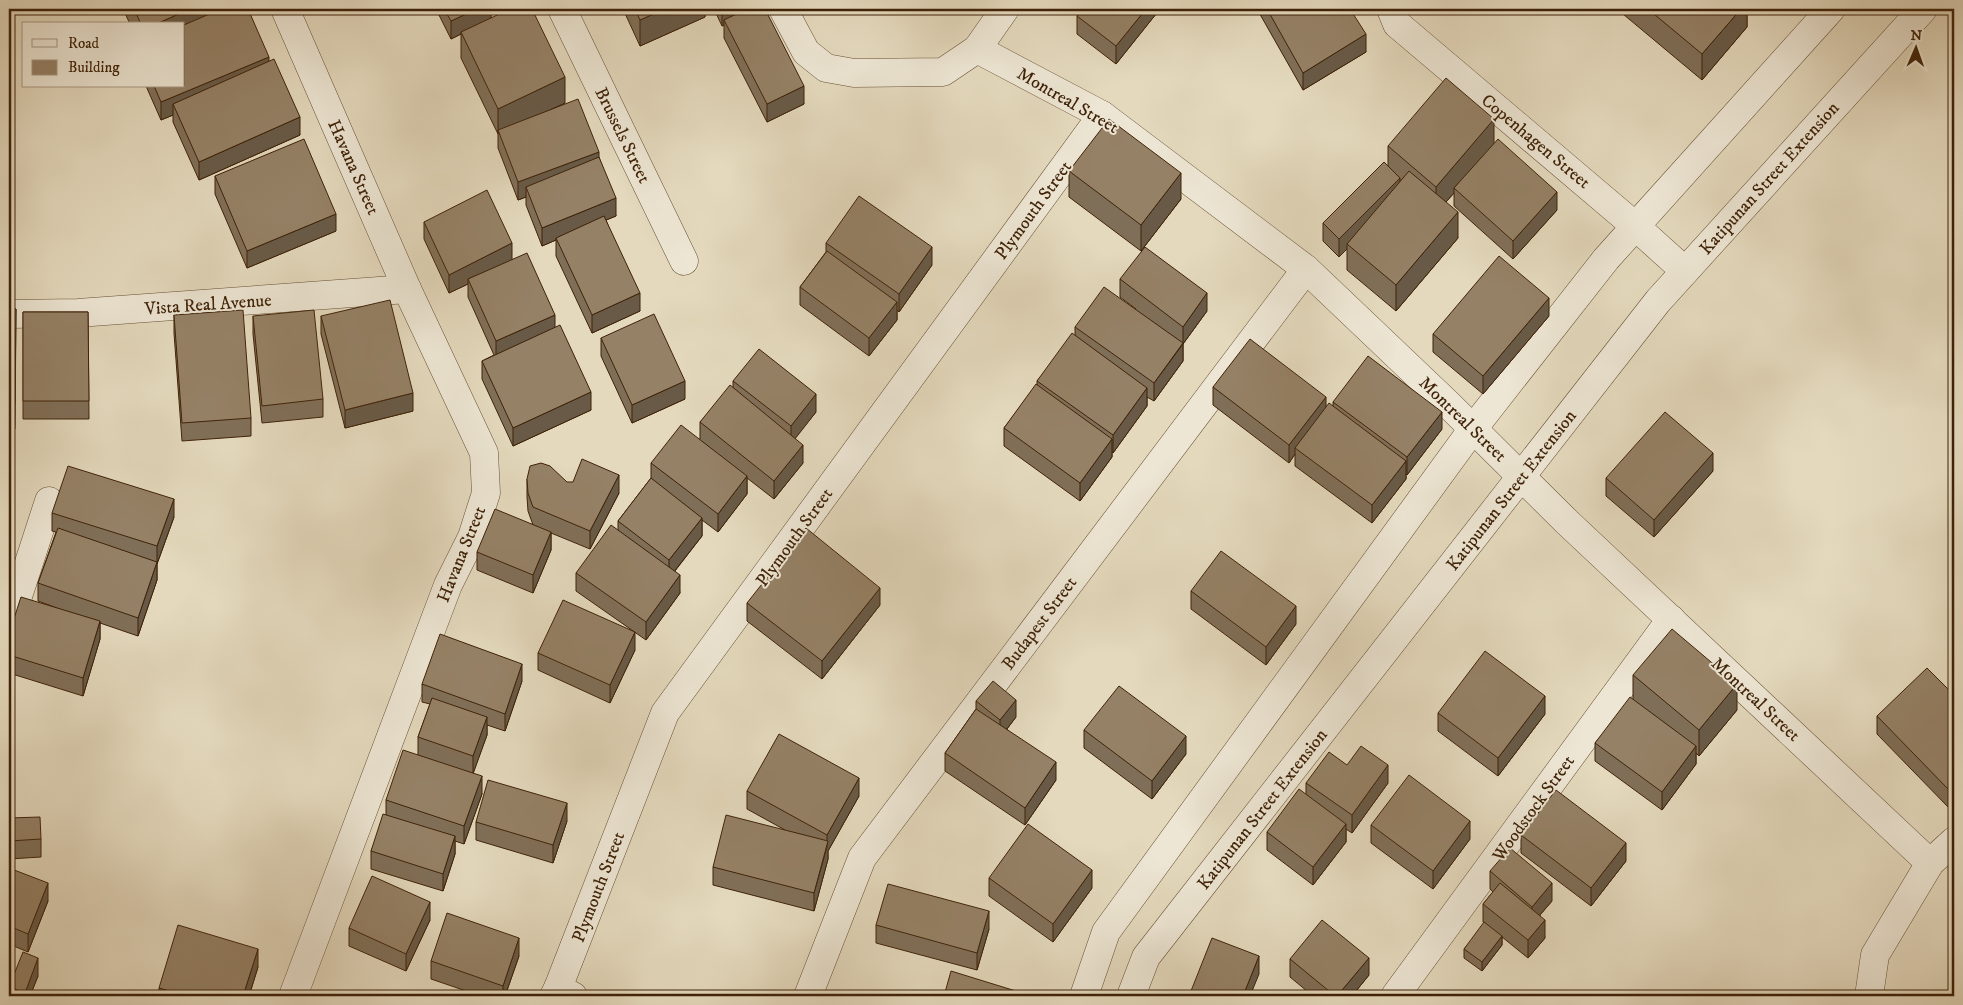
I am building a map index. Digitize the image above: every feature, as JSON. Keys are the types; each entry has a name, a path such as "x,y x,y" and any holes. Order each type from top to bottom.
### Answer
{"street":[{"name":"Havana Street","path":"285,9 407,289 484,453 486,493 472,537 448,585 293,996"},
{"name":"Brussels Street","path":"562,9 684,261"},
{"path":"783,9 806,52 826,68 854,73 943,72 977,49 1005,9"},
{"name":"Copenhagen Street","path":"1391,9 1397,24 1634,225 1685,271"},
{"path":"1084,996 1106,932 1472,430 1634,225 1831,9"},
{"name":"Katipunan Street Extension","path":"1131,996 1146,957 1658,301 1924,9"},
{"name":"Montreal Street","path":"977,49 1102,115 1306,269 1449,405 1472,430 1930,863"},
{"name":"Plymouth Street","path":"562,994 665,713 1102,115"},
{"name":"Budapest Street","path":"808,996 862,858 1306,269"},
{"name":"Vista Real Avenue","path":"9,314 88,312 407,289"},
{"path":"9,624 49,501"},
{"name":"Woodstock Street","path":"1394,996 1671,619"},
{"path":"1869,996 1875,955 1930,863 1954,841"}],"building":[{"path":"134,9 190,9 161,22 140,22"},
{"path":"221,9 248,9 269,57 161,102 155,88 185,88 185,25"},
{"path":"444,9 477,9 451,21"},
{"path":"510,9 532,9 565,77 498,109 461,32"},
{"path":"635,9 665,9 640,20"},
{"path":"747,9 765,9 804,86 767,104 724,20"},
{"path":"1082,9 1146,9 1116,46 1077,16"},
{"path":"1267,9 1350,9 1366,34 1303,73"},
{"path":"1648,9 1741,9 1702,54"},
{"path":"274,59 300,117 199,162 173,104"},
{"path":"1446,78 1494,119 1436,187 1388,146"},
{"path":"578,99 599,152 518,182 498,130"},
{"path":"1109,119 1181,173 1141,225 1069,171"},
{"path":"304,139 336,214 247,251 215,176"},
{"path":"1498,139 1557,192 1513,241 1454,188"},
{"path":"599,157 616,198 542,228 526,187"},
{"path":"1384,162 1400,178 1339,239 1323,223"},
{"path":"1409,171 1458,212 1396,285 1347,244"},
{"path":"487,190 512,243 449,275 424,222"},
{"path":"859,196 932,247 899,294 826,243"},
{"path":"604,216 640,293 592,315 556,238"},
{"path":"1145,247 1207,293 1183,327 1120,279"},
{"path":"827,251 897,302 869,338 800,287"},
{"path":"527,253 555,315 496,341 468,279"},
{"path":"1499,256 1549,298 1483,376 1433,334"},
{"path":"1104,287 1183,343 1154,383 1075,327"},
{"path":"390,300 413,393 345,410 321,316"},
{"path":"9,309 16,309 15,403 9,403"},
{"path":"243,310 251,418 182,423 174,315"},
{"path":"314,310 323,399 262,406 253,316"},
{"path":"23,312 88,312 89,401 23,401"},
{"path":"654,314 685,381 632,405 601,338"},
{"path":"560,325 591,392 513,428 482,361"},
{"path":"1072,333 1147,388 1113,435 1037,381"},
{"path":"1250,339 1326,397 1289,445 1213,387"},
{"path":"759,349 816,394 791,426 733,381"},
{"path":"1368,356 1442,412 1407,457 1333,402"},
{"path":"1036,384 1112,439 1080,483 1004,428"},
{"path":"730,385 803,445 774,481 700,422"},
{"path":"1329,403 1406,461 1372,505 1295,448"},
{"path":"1665,412 1713,453 1654,520 1606,478"},
{"path":"681,425 747,476 718,514 651,463"},
{"path":"582,459 619,475 590,531 533,507 528,493 527,479 530,466 541,463 550,466 567,482 573,482"},
{"path":"68,466 174,499 157,546 52,513"},
{"path":"651,478 702,518 669,560 618,521"},
{"path":"495,509 551,532 533,575 477,552"},
{"path":"611,525 680,575 646,622 576,573"},
{"path":"58,528 157,562 138,618 38,583"},
{"path":"806,528 880,588 822,661 747,603"},
{"path":"1221,551 1296,606 1266,647 1191,591"},
{"path":"21,597 100,621 83,678 9,655 9,634"},
{"path":"563,600 635,632 610,685 538,653"},
{"path":"1672,629 1737,684 1699,730 1633,675"},
{"path":"440,634 522,664 505,714 422,684"},
{"path":"1485,651 1545,696 1498,758 1438,713"},
{"path":"1927,668 1954,695 1954,784 1949,790 1877,716"},
{"path":"993,681 1016,700 1000,720 976,701"},
{"path":"1119,686 1186,736 1152,781 1084,730"},
{"path":"1630,697 1696,746 1662,792 1595,743"},
{"path":"432,698 487,717 473,756 418,737"},
{"path":"976,709 1056,762 1025,808 945,753"},
{"path":"779,734 859,778 827,835 747,791"},
{"path":"1361,746 1388,765 1352,815 1306,783 1329,752 1347,765"},
{"path":"403,750 482,776 464,826 386,800"},
{"path":"1409,775 1470,821 1433,871 1371,825"},
{"path":"488,780 567,803 553,845 476,822"},
{"path":"1299,789 1346,824 1313,867 1267,832"},
{"path":"1556,790 1626,843 1591,888 1521,835"},
{"path":"383,814 455,836 443,874 371,851"},
{"path":"726,815 828,841 814,893 713,867"},
{"path":"40,817 41,839 9,841 9,818"},
{"path":"1028,824 1092,870 1053,924 989,878"},
{"path":"1510,848 1552,883 1532,907 1490,871"},
{"path":"9,868 48,883 28,934 9,926"},
{"path":"372,876 430,902 406,954 349,928"},
{"path":"1500,883 1545,920 1528,940 1483,904"},
{"path":"888,884 989,911 977,953 876,925"},
{"path":"447,913 519,938 503,986 431,961"},
{"path":"1322,920 1369,958 1337,996 1290,959"},
{"path":"1484,922 1502,936 1482,962 1464,949"},
{"path":"178,925 258,949 243,996 187,996 159,988"},
{"path":"1212,938 1259,956 1243,996 1189,996"},
{"path":"23,952 38,958 25,993 9,987"},
{"path":"951,971 1032,996 944,996"},
{"path":"1954,985 1954,996 1942,996"}]}
